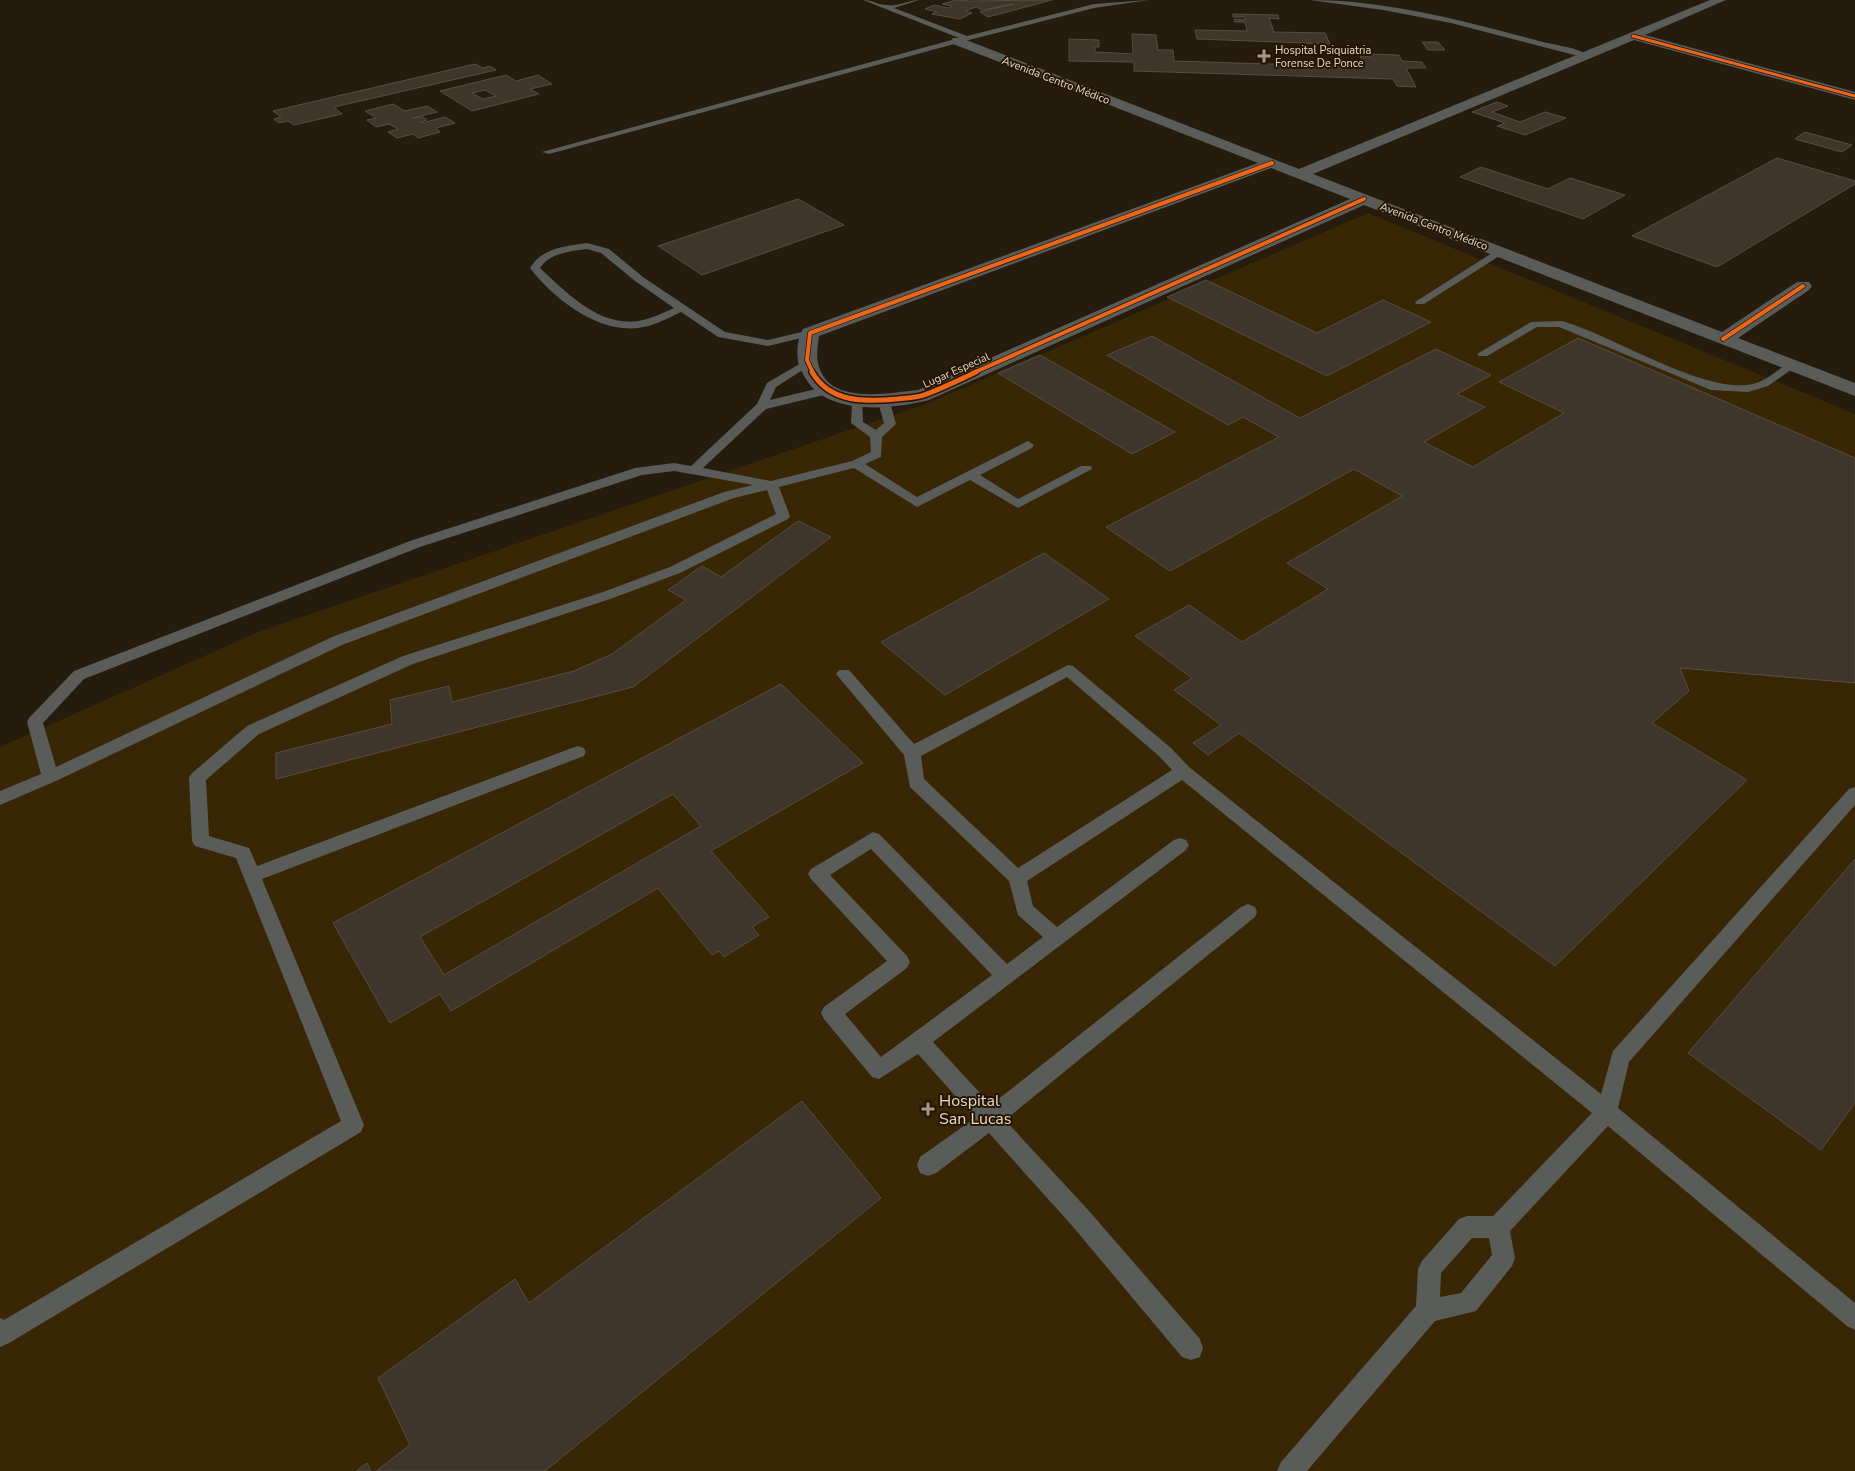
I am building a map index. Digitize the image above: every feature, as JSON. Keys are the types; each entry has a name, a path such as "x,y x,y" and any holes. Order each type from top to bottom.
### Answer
{"street":[{"path":"1300,174 1720,0"},
{"path":"1633,36 1855,96"},
{"name":"Avenida Centro Médico","path":"961,40 1855,390"},
{"path":"824,391 808,366 810,333 1272,163"},
{"name":"Lugar Especial","path":"824,391 858,402 922,396 1364,199"},
{"path":"1723,338 1803,286"}],"lane":[{"path":"866,0 961,40"},
{"path":"886,8 916,0"},
{"path":"546,152 1094,6 1146,0"},
{"path":"1313,0 1425,14 1492,29 1586,56"},
{"path":"682,308 653,320 630,325 608,321 583,310 536,268 539,261 560,250 587,246 605,252 639,279 682,308 722,335 768,343 810,333"},
{"path":"1420,302 1500,252"},
{"path":"1483,354 1535,324 1550,323 1561,324 1711,386 1748,388 1764,384 1792,365"},
{"path":"693,471 762,406 772,386 808,362"},
{"path":"762,406 824,391"},
{"path":"876,436 890,424 883,399"},
{"path":"858,402 857,423 876,436"},
{"path":"0,798 50,777 336,641 729,495 856,464 877,454 876,436"},
{"path":"856,464 917,502 1028,445"},
{"path":"50,777 35,722 79,675 415,544 640,471 674,467 772,485"},
{"path":"970,475 1018,504 1086,470"},
{"path":"0,1330 1,1335 353,1125 243,854 201,841 198,778 253,730 408,660 608,596 675,570 782,516 772,485"},
{"path":"912,753 1068,670 1165,752 1183,771 1606,1112 1855,1318"},
{"path":"844,674 912,753 916,782 1017,878 1024,910 1056,938"},
{"path":"252,875 578,752"},
{"path":"1017,878 1183,771"},
{"path":"1428,1311 1430,1268 1467,1226 1498,1226 1606,1112 1620,1058 1855,794"},
{"path":"1006,976 873,839 817,874 900,962 831,1013 879,1070 1006,976 1180,845"},
{"path":"928,1165 990,1119 1248,912"},
{"path":"919,1041 1082,1220 1191,1348"},
{"path":"1290,1471 1428,1311 1468,1303 1504,1258 1498,1226"}],"shaded area":[{"name":"Hospital San Lucas","path":"1368,213 1855,414 1855,1471 0,1471 0,747 258,632 928,403"}],"building":[{"path":"956,0 1052,0 988,17 980,12 1013,4 982,10 976,7 965,11 972,13 960,19 932,14 937,12 925,9 934,5 948,8 952,6 942,4"},
{"path":"1233,14 1278,15 1279,19 1269,18 1274,32 1325,33 1330,44 1197,39 1195,30 1247,31 1245,22 1235,22 1234,19 1245,20 1245,17 1233,17"},
{"path":"1132,34 1156,35 1158,50 1173,50 1174,61 1365,67 1360,56 1371,56 1370,54 1399,55 1402,61 1422,62 1426,68 1406,68 1416,87 1397,86 1393,79 1134,71 1134,62 1069,61 1069,39 1099,40 1099,47 1095,47 1095,52 1133,54"},
{"path":"1422,42 1438,42 1445,50 1428,50"},
{"path":"475,64 483,68 490,66 496,70 334,107 342,114 294,125 288,121 279,123 274,119 281,117 273,111"},
{"path":"506,75 516,81 538,75 552,84 530,89 539,94 472,111 440,91","holes":["485,90 496,96 483,99 472,93"]},
{"path":"1497,102 1508,106 1492,112 1520,122 1545,112 1566,118 1525,135 1497,126 1505,123 1472,112"},
{"path":"393,104 405,111 427,106 437,112 413,118 423,117 427,120 420,122 422,123 445,117 455,123 436,128 440,132 418,138 413,134 397,138 388,132 398,129 389,124 376,127 367,120 376,118 365,111"},
{"path":"1805,132 1852,145 1842,152 1795,139"},
{"path":"1777,158 1855,181 1855,184 1717,267 1632,236"},
{"path":"1481,167 1548,189 1570,178 1625,195 1583,219 1460,177"},
{"path":"798,199 844,225 702,275 658,246"},
{"path":"1206,280 1317,333 1383,300 1431,322 1327,376 1167,297"},
{"path":"1152,336 1300,418 1436,349 1491,375 1457,394 1485,407 1424,442 1473,467 1564,413 1499,382 1578,338 1855,458 1855,683 1680,668 1689,691 1652,723 1747,780 1555,966 1239,733 1208,755 1193,743 1221,725 1174,690 1192,678 1135,636 1189,605 1242,642 1328,589 1287,563 1402,496 1354,469 1170,571 1106,527 1279,437 1243,417 1228,425 1107,355"},
{"path":"1040,355 1175,432 1132,454 998,373"},
{"path":"798,521 831,537 633,687 276,779 276,753 392,724 390,700 449,686 452,702 574,671 612,654 686,600 668,590 702,566 721,577"},
{"path":"1044,553 1109,599 945,695 881,642"},
{"path":"781,684 863,763 711,851 769,917 752,927 759,935 724,957 719,951 712,955 658,888 451,1011 440,994 390,1023 333,923","holes":["673,794 701,826 444,975 420,937"]},
{"path":"1855,859 1855,1103 1821,1150 1688,1053"},
{"path":"802,1101 881,1198 545,1471 376,1471 410,1445 378,1378 515,1279 529,1303"},
{"path":"367,1463 371,1471 356,1471"}],"cycle path":[{"path":"1633,36 1855,96"},
{"path":"1272,163 810,333 809,367 817,382 829,391 842,397 874,400 922,396 1364,199"},
{"path":"1723,339 1803,286"}],"place":[{"name":"Hospital Psiquiatria Forense De Ponce","path":"1264,56"},
{"name":"Hospital San Lucas","path":"928,1109"}]}
